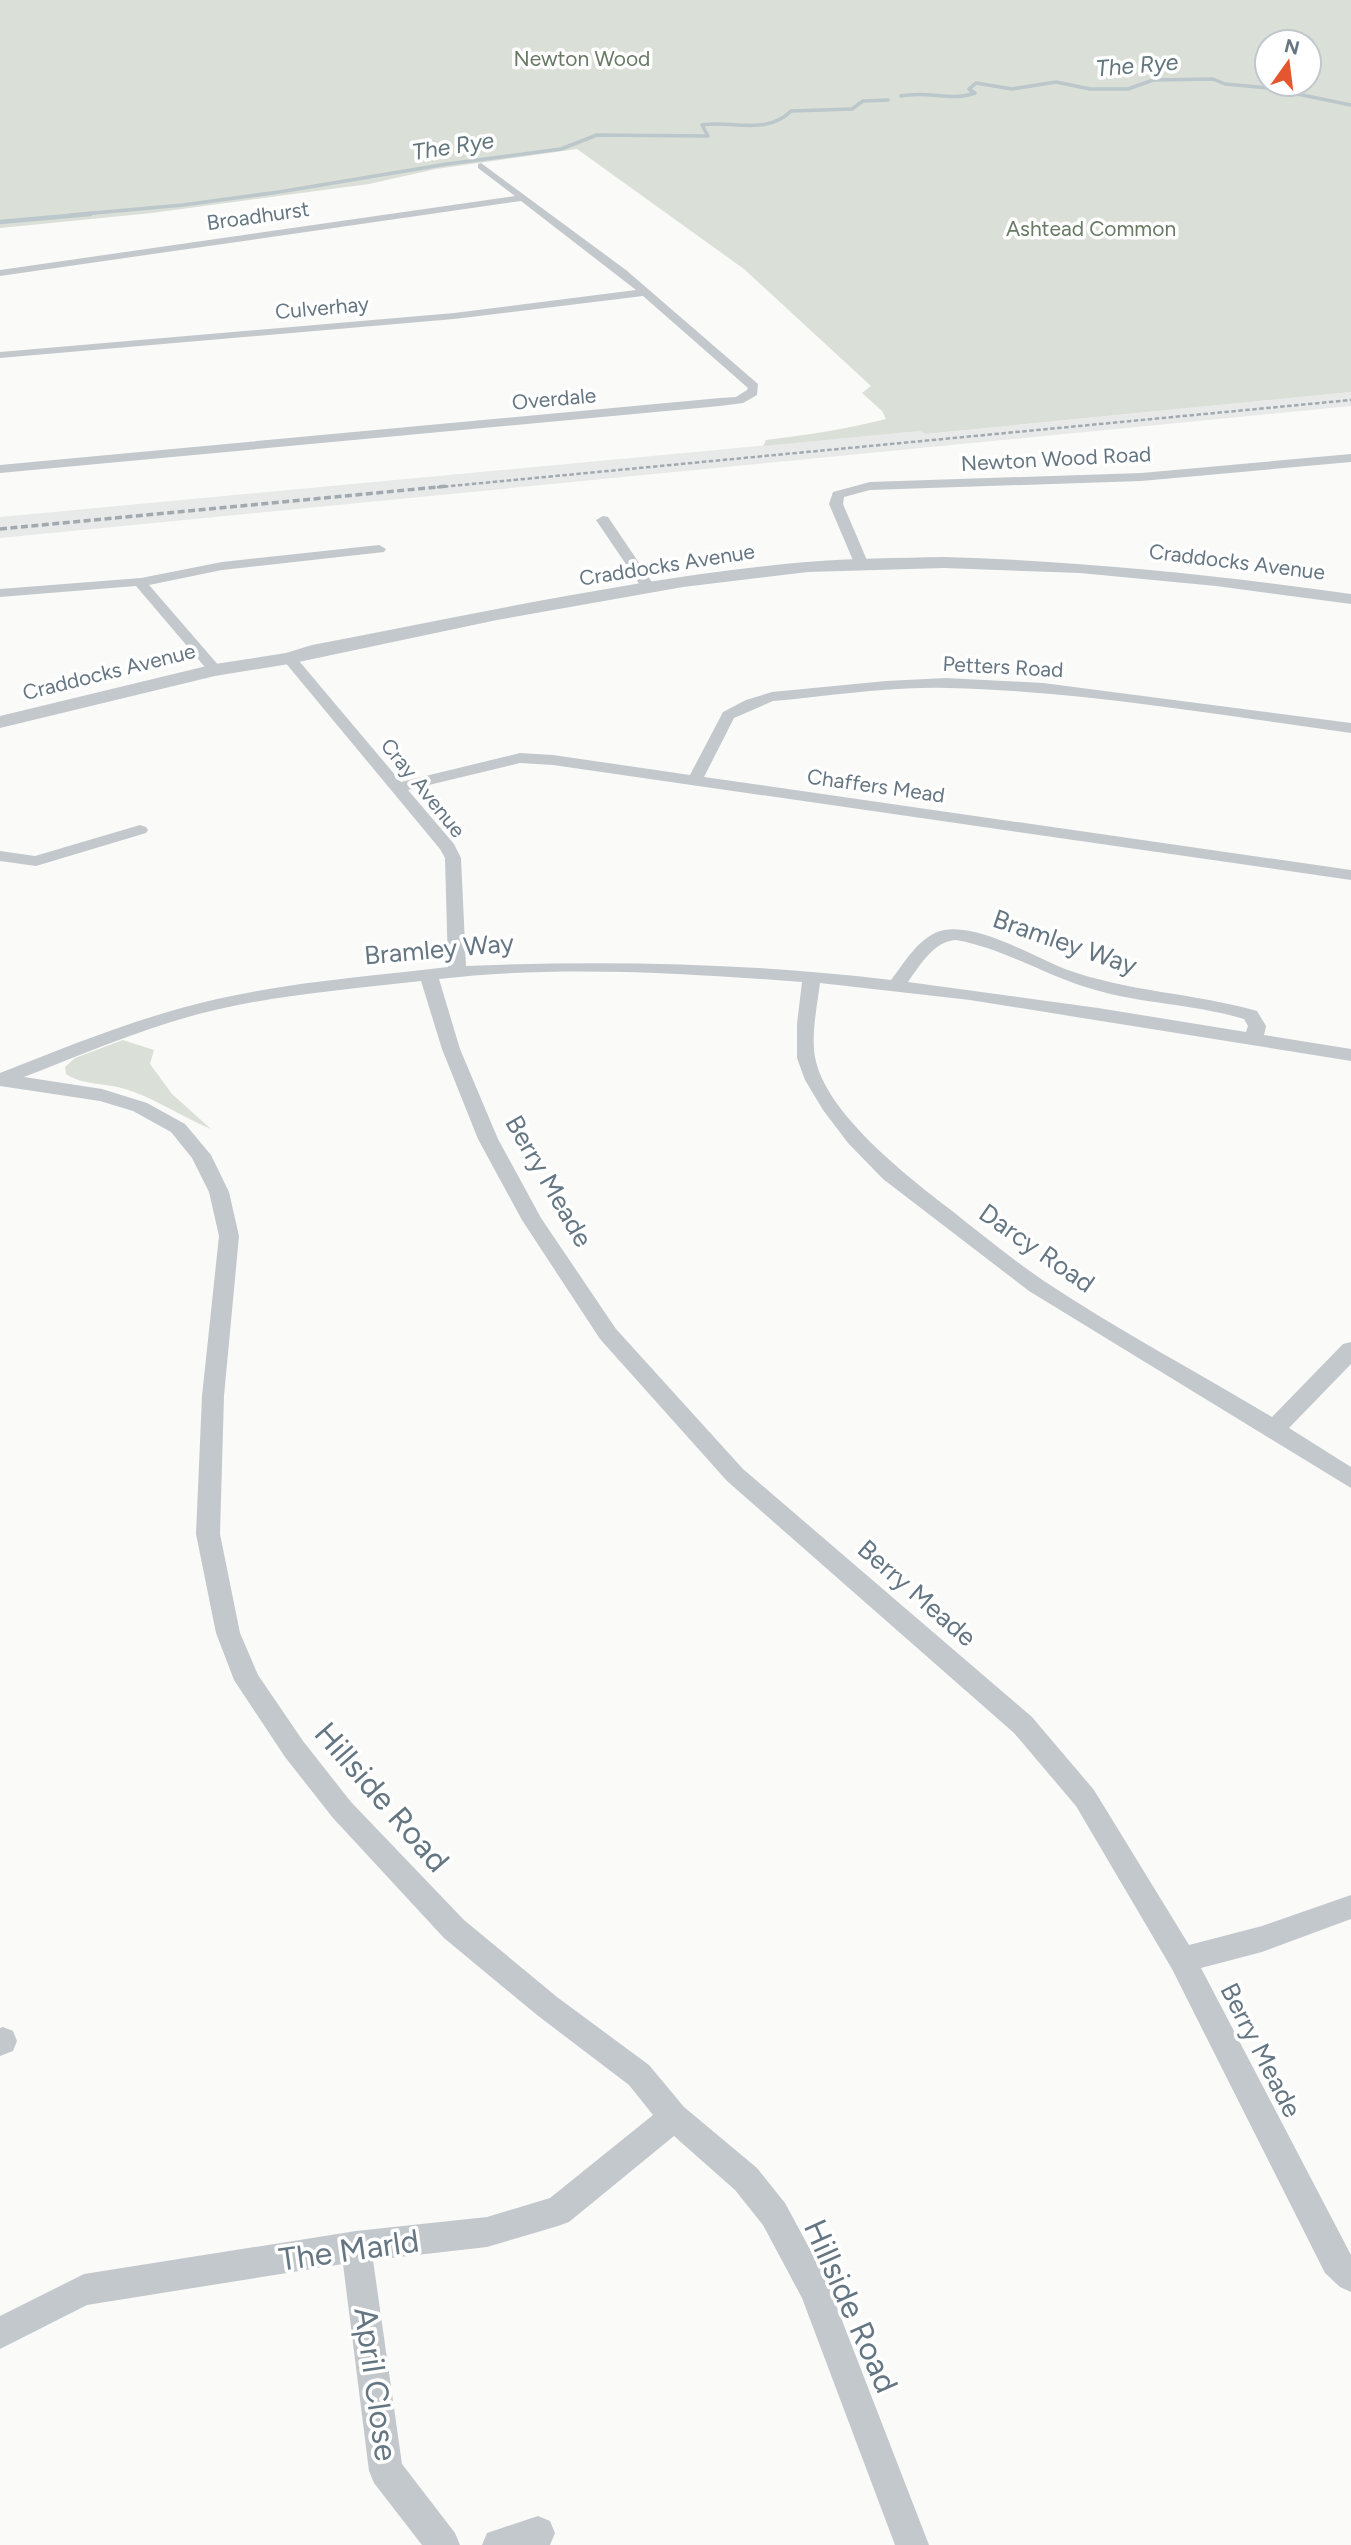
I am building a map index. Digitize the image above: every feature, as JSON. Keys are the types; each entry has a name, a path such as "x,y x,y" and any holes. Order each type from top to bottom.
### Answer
{"street":[{"name":"Overdale","path":"0,469 695,405 739,400 753,392 754,387 646,292 481,166"},
{"name":"Broadhurst","path":"0,273 522,198"},
{"name":"Culverhay","path":"0,355 454,316 646,292"},
{"name":"Newton Wood Road","path":"862,565 836,504 838,495 851,489 870,486 1141,477 1351,457"},
{"path":"603,520 649,588"},
{"path":"0,593 121,582 141,584 204,568 379,549"},
{"name":"Craddocks Avenue","path":"0,722 215,670 289,658 312,651 649,588 783,569 963,563 1096,569 1351,599"},
{"path":"141,584 215,670"},
{"name":"Cray Avenue","path":"289,658 448,848 453,858 457,970"},
{"name":"Petters Road","path":"695,780 728,715 751,703 772,697 886,686 946,683 1043,688 1351,728"},
{"name":"Chaffers Mead","path":"398,788 520,758 553,760 1351,875"},
{"path":"0,856 36,862 140,830"},
{"name":"Bramley Way","path":"897,984 935,940 945,935 957,935 975,939 1060,973 1133,994 1230,1008 1251,1015 1257,1026 1254,1039"},
{"name":"Bramley Way","path":"0,1080 75,1050 203,1008 283,993 457,970 630,966 812,976 897,984 1070,1007 1351,1055"},
{"name":"Berry Meade","path":"428,973 452,1049 488,1139 532,1220 608,1335 735,1475 1023,1725 1085,1798 1182,1960 1336,2262 1351,2276"},
{"name":"Darcy Road","path":"812,976 806,1024 806,1058 814,1080 846,1127 890,1174 1036,1286 1274,1429 1351,1479"},
{"name":"Hillside Road","path":"0,1080 11,1084 57,1087 102,1095 140,1107 178,1128 201,1156 219,1192 229,1236 213,1396 208,1534 228,1633 247,1680 294,1749 342,1810 454,1929 508,1975 639,2075 674,2117 746,2179 774,2214 815,2290 912,2545"},
{"path":"1274,1429 1351,1350"},
{"path":"1182,1960 1262,1940 1351,1907"},
{"name":"The Marld","path":"0,2333 84,2290 356,2246 487,2232 558,2211 674,2117"},
{"name":"April Close","path":"356,2246 386,2471 443,2545"},
{"path":"499,2545 538,2533"}],"shaded area":[{"path":"1351,392 1351,406 0,538 0,517 920,431 927,434"}],"green space":[{"name":"Ashtead Common","path":"0,0 1351,0 1351,392 926,434 920,431 763,446 766,440 886,419 882,411 862,393 871,386 744,269 577,149 436,169 369,184 152,213 0,228"},
{"path":"123,1040 154,1050 150,1064 172,1094 211,1129 136,1093 79,1080 66,1074 65,1067 75,1058"}],"waterway":[{"name":"The Rye","path":"901,96 966,95 975,93 969,89 976,83 1012,89 1056,82 1090,89 1128,89 1153,80 1213,79 1225,84 1268,88 1351,105"},
{"name":"The Rye","path":"71,215 183,205 279,192 447,164 561,149 597,135 708,136 702,125 760,125 781,119 791,111 852,109 863,101 888,100"},
{"name":"The Rye","path":"0,222 90,214"}],"railway":[{"path":"430,488 1351,400"},
{"path":"0,529 448,486"}],"park label":[{"name":"Newton Wood","path":"582,59"}]}
